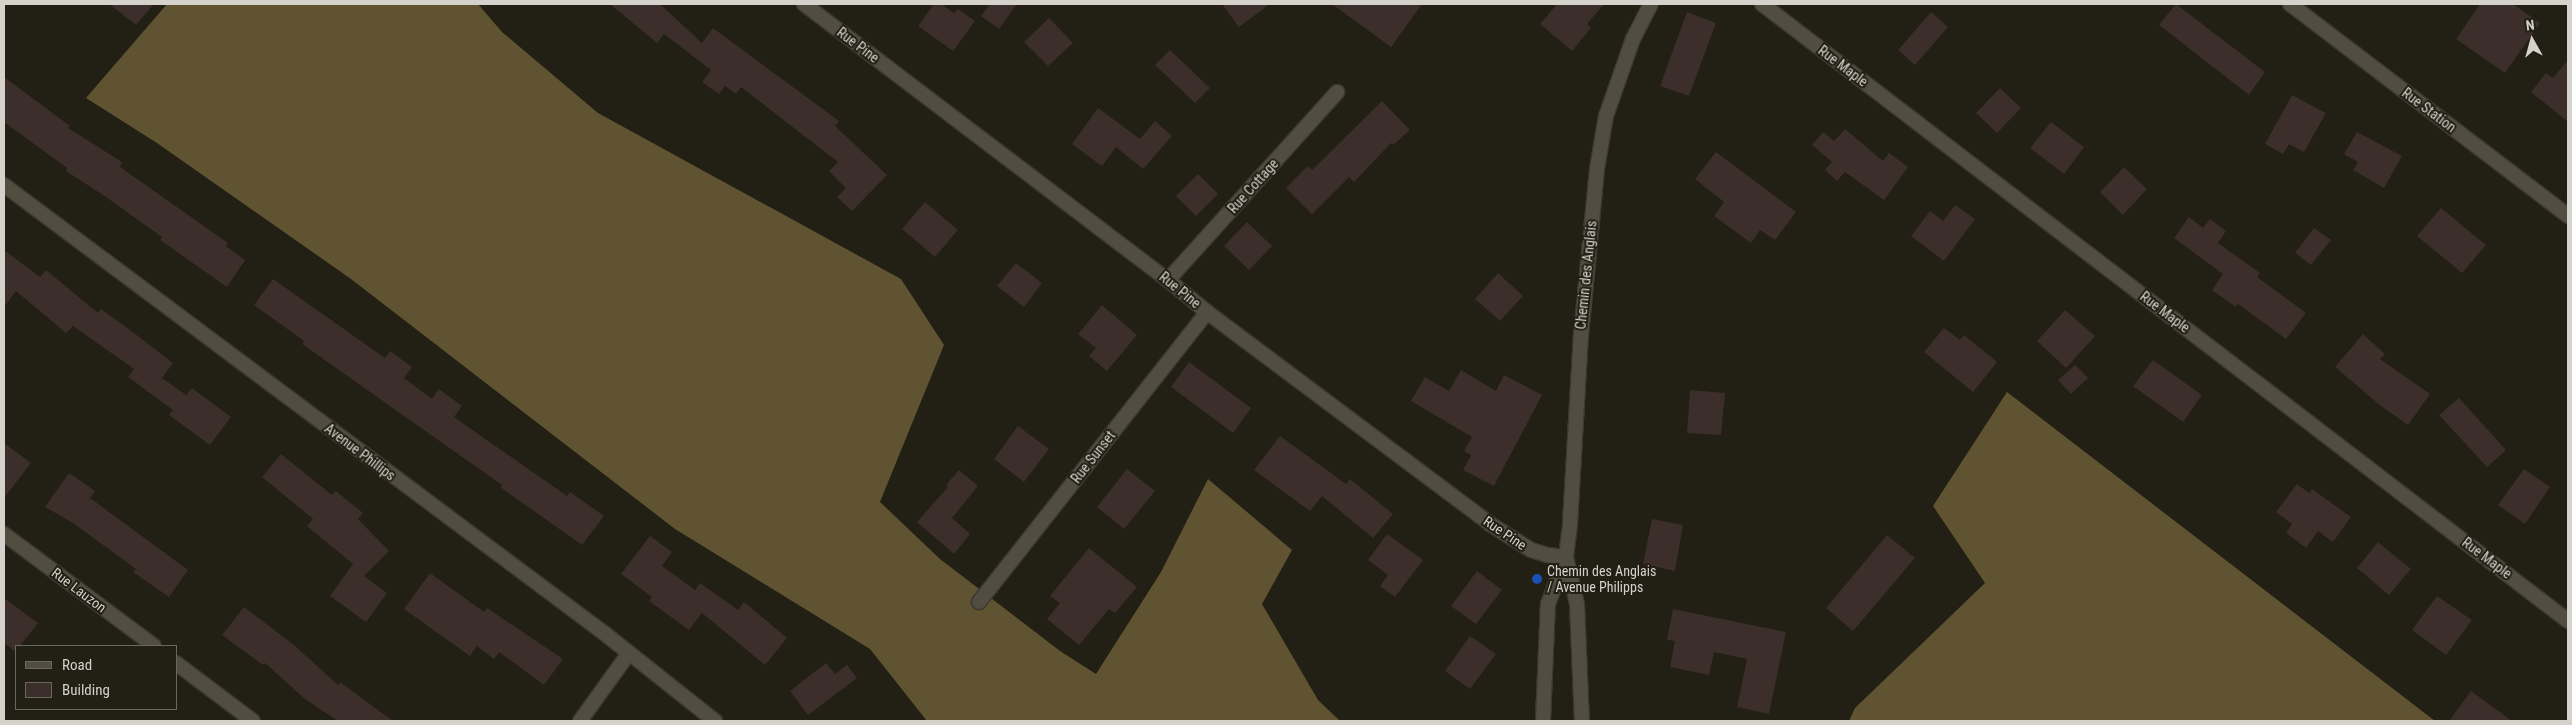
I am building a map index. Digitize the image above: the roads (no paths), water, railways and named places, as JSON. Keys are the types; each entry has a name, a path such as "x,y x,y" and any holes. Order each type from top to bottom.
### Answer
{"street":[{"name":"Rue Pine","path":"804,4 1168,280 1207,312 1490,524 1531,550 1547,555 1566,556"},
{"name":"Chemin des Anglais","path":"1543,721 1548,604 1566,556 1581,335 1597,169 1606,116 1633,39 1651,4"},
{"name":"Rue Maple","path":"1762,4 2568,621"},
{"name":"Rue Station","path":"2290,4 2568,216"},
{"name":"Rue Cottage","path":"1168,280 1337,92"},
{"name":"Avenue Phillips","path":"4,185 629,653 715,721"},
{"name":"Rue Sunset","path":"979,602 1207,312"},
{"name":"Rue Lauzon","path":"4,534 153,645"},
{"name":"Chemin des Anglais","path":"1566,556 1577,604 1582,721"},
{"path":"580,721 629,653"},
{"path":"178,664 254,721"}],"place":[{"name":"Chemin des Anglais / Avenue Philipps","path":"1537,579"}]}
